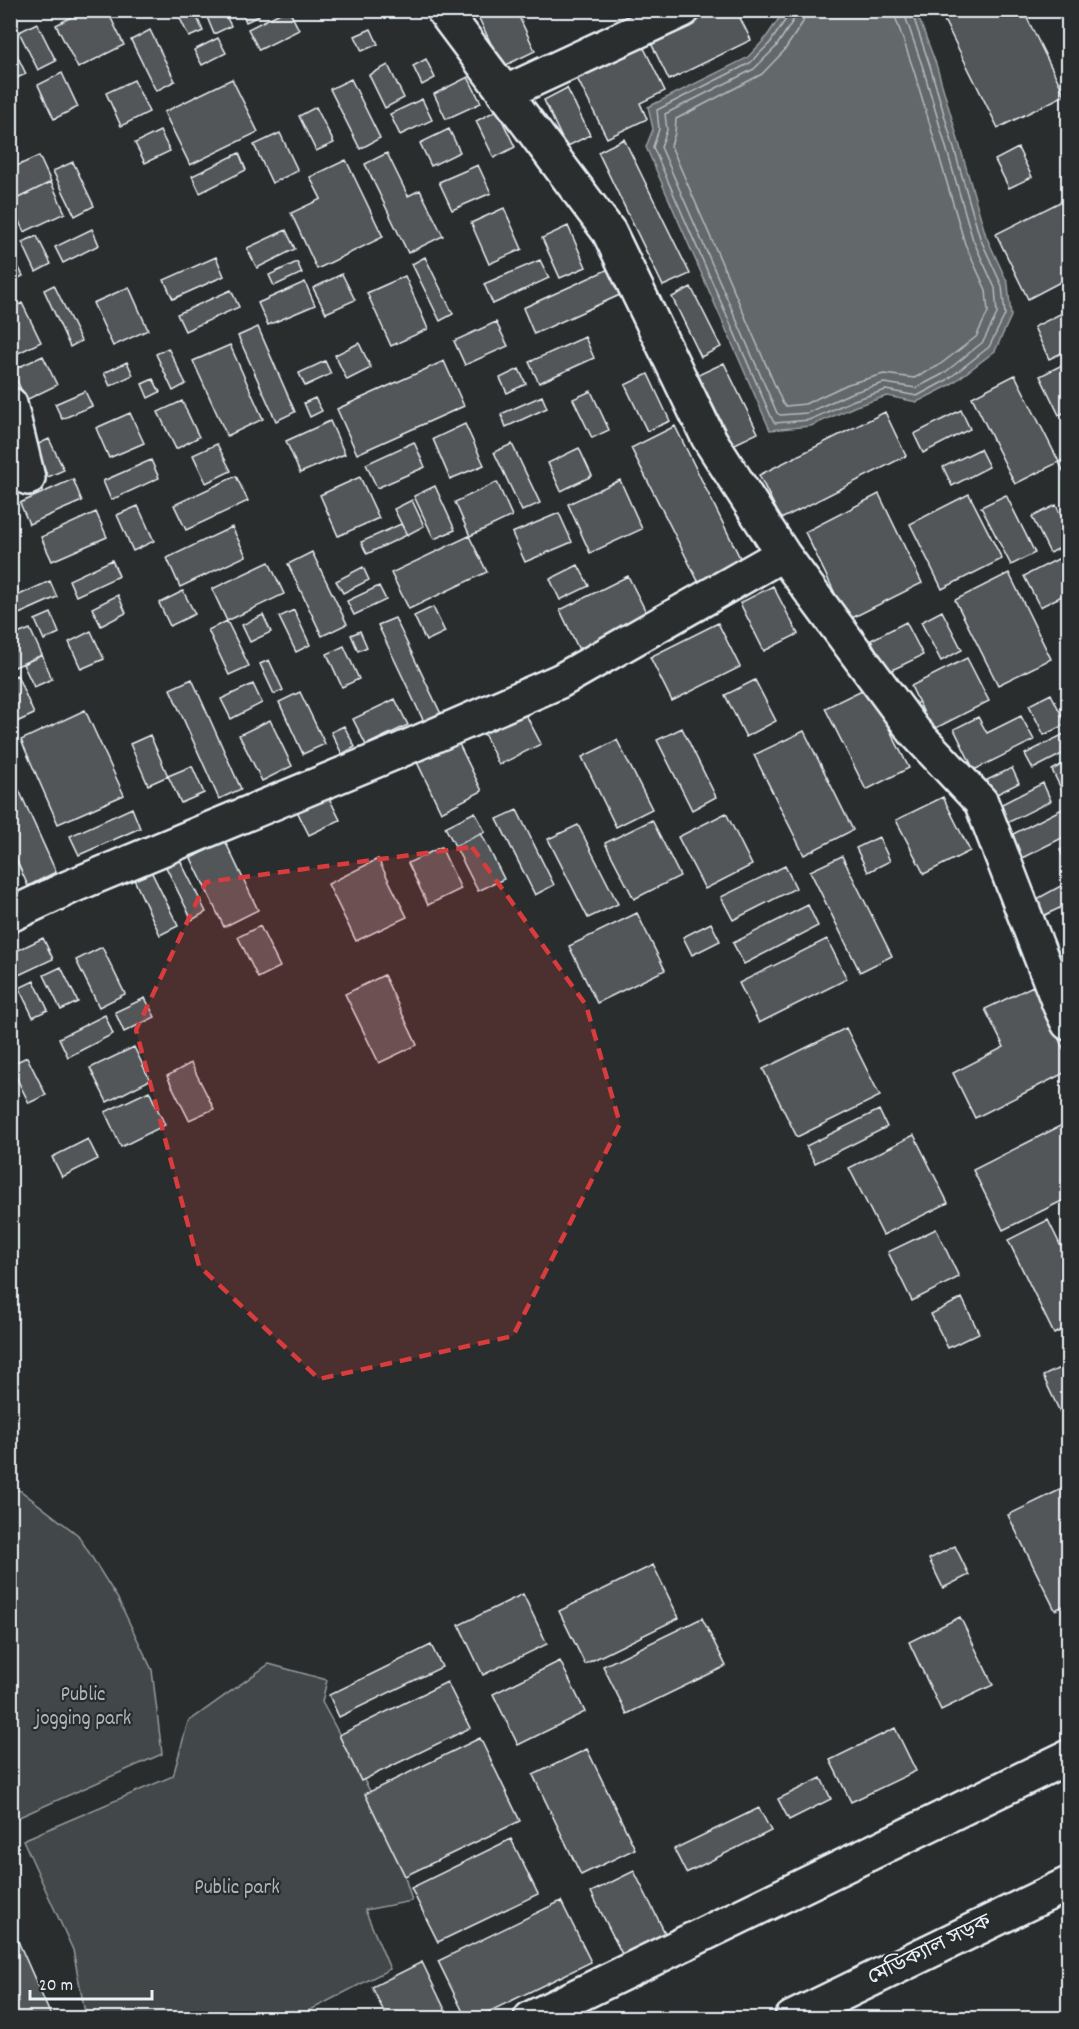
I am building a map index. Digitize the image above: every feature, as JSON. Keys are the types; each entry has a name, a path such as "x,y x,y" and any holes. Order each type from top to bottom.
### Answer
{"street":[{"path":"443,10 609,232 708,437 783,554 914,731 981,802 1068,1023"},
{"path":"504,93 683,10"},
{"path":"10,404 28,478"},
{"path":"10,915 560,681 783,554"},
{"path":"531,2019 1068,1757"},
{"name":"মেডিক্যাল সড়ক","path":"792,2019 1068,1884"}],"highlighted area":[{"path":"472,847 586,1005 620,1124 513,1336 319,1379 199,1266 136,1030 206,882"}],"green space":[{"name":"Public jogging park","path":"11,1489 21,1491 78,1535 118,1599 152,1670 162,1754 17,1818 10,1809"},
{"name":"Public park","path":"269,1664 327,1680 322,1702 391,1830 412,1901 365,1910 390,1969 295,2018 86,2018 73,1950 23,1840 173,1776 188,1722"}],"water":[{"path":"784,11 916,11 936,64 986,236 1008,284 1011,316 995,351 950,385 917,402 887,396 856,406 811,426 770,430 646,147 653,129 648,107 747,58 765,39"}],"building":[{"path":"85,10 107,10 124,45 78,68 56,25"},
{"path":"176,10 194,10 203,31 189,37"},
{"path":"204,10 223,10 231,26 214,34"},
{"path":"241,10 256,10 259,16 246,22"},
{"path":"289,10 299,30 259,50 248,29"},
{"path":"475,10 516,10 535,51 502,67"},
{"path":"718,10 736,10 751,40 669,80 651,43"},
{"path":"939,10 1023,10 1065,95 998,128"},
{"path":"37,23 56,61 38,70 19,32"},
{"path":"371,29 378,44 362,51 355,36"},
{"path":"150,30 175,81 156,91 131,40"},
{"path":"218,38 226,53 202,65 194,50"},
{"path":"10,41 26,74 10,81"},
{"path":"642,44 665,91 640,103 647,119 607,138 576,76"},
{"path":"426,59 435,78 422,85 413,66"},
{"path":"388,65 404,98 385,108 369,75"},
{"path":"62,73 78,107 54,119 38,85"},
{"path":"468,77 481,103 446,119 434,94"},
{"path":"232,79 258,132 190,165 164,112"},
{"path":"351,79 380,138 360,149 330,89"},
{"path":"134,80 149,112 121,126 106,93"},
{"path":"567,88 590,135 566,147 544,100"},
{"path":"422,99 432,120 400,135 390,114"},
{"path":"316,107 334,143 316,151 299,116"},
{"path":"497,110 515,147 494,158 476,121"},
{"path":"449,129 460,152 431,166 420,143"},
{"path":"160,131 170,151 145,163 135,143"},
{"path":"280,133 298,171 272,183 254,145"},
{"path":"624,139 690,274 663,286 598,152"},
{"path":"1018,148 1032,177 1009,188 995,160"},
{"path":"239,153 246,170 200,193 192,176"},
{"path":"387,153 408,196 420,190 443,236 408,253 365,164"},
{"path":"39,156 51,182 10,202 10,169"},
{"path":"346,160 383,237 317,269 291,213 321,199 310,177"},
{"path":"73,162 94,206 75,216 53,171"},
{"path":"478,165 491,193 452,210 439,182"},
{"path":"51,182 65,213 24,232 10,202"},
{"path":"1068,198 1068,278 1028,299 996,234"},
{"path":"504,208 522,249 489,264 471,223"},
{"path":"568,226 586,267 560,278 542,238"},
{"path":"92,229 99,245 63,263 55,247"},
{"path":"286,230 295,249 257,268 247,248"},
{"path":"37,236 51,264 36,272 22,242"},
{"path":"10,250 23,276 10,282"},
{"path":"216,257 224,276 173,299 164,280"},
{"path":"425,257 453,314 440,321 412,264"},
{"path":"540,260 549,278 493,304 484,284"},
{"path":"297,262 302,273 274,286 269,275"},
{"path":"611,268 622,294 534,334 523,308"},
{"path":"342,274 355,300 326,313 313,288"},
{"path":"405,276 428,329 391,346 367,293"},
{"path":"305,282 315,305 268,325 258,303"},
{"path":"54,285 81,341 70,347 44,290"},
{"path":"129,287 148,330 113,346 93,303"},
{"path":"691,287 721,347 701,357 672,297"},
{"path":"231,290 239,307 185,331 177,314"},
{"path":"22,303 41,342 10,357 10,309"},
{"path":"1062,313 1068,326 1068,350 1049,359 1034,327"},
{"path":"496,322 508,346 465,365 454,341"},
{"path":"258,327 295,412 276,421 238,336"},
{"path":"585,337 594,358 539,383 529,362"},
{"path":"359,343 371,368 347,380 335,355"},
{"path":"230,345 263,419 227,436 193,361"},
{"path":"168,348 186,384 173,391 156,354"},
{"path":"43,356 57,385 26,400 12,370"},
{"path":"325,361 331,374 305,386 299,373"},
{"path":"444,361 464,406 357,454 337,409"},
{"path":"127,362 133,375 110,386 104,373"},
{"path":"1068,362 1068,411 1059,415 1040,376"},
{"path":"724,363 758,433 733,445 698,375"},
{"path":"519,369 526,384 507,393 500,378"},
{"path":"648,374 670,421 647,431 625,385"},
{"path":"1015,375 1059,462 1015,484 972,397"},
{"path":"153,379 160,392 148,398 142,384"},
{"path":"85,391 92,406 62,419 55,404"},
{"path":"591,391 609,430 592,438 573,399"},
{"path":"542,396 547,408 506,427 501,414"},
{"path":"315,398 322,411 310,417 304,403"},
{"path":"182,401 199,437 176,449 158,412"},
{"path":"961,410 970,429 923,453 914,434"},
{"path":"885,412 906,456 781,519 759,475"},
{"path":"130,413 144,443 109,458 96,428"},
{"path":"330,421 345,454 300,473 286,441"},
{"path":"465,424 484,465 450,479 433,439"},
{"path":"675,426 745,568 702,589 631,448"},
{"path":"49,439 64,470 48,477 34,446"},
{"path":"414,442 425,467 377,488 366,464"},
{"path":"217,444 231,471 206,483 193,455"},
{"path":"512,444 540,503 522,511 494,452"},
{"path":"579,448 592,476 561,491 548,463"},
{"path":"980,449 989,467 952,486 943,467"},
{"path":"1068,457 1068,481 1059,462"},
{"path":"151,460 159,478 111,500 103,481"},
{"path":"236,476 248,501 186,530 174,505"},
{"path":"360,477 379,518 338,536 320,495"},
{"path":"73,479 82,501 29,524 20,503"},
{"path":"620,480 642,529 590,553 568,504"},
{"path":"497,482 512,516 470,536 455,502"},
{"path":"435,486 455,530 434,539 414,496"},
{"path":"879,494 922,583 848,620 805,532"},
{"path":"969,494 1002,559 942,589 910,524"},
{"path":"1006,495 1035,553 1011,565 981,507"},
{"path":"412,500 424,526 407,535 394,509"},
{"path":"1056,505 1068,531 1068,544 1050,553 1032,517"},
{"path":"138,506 154,541 133,551 117,515"},
{"path":"96,512 107,537 52,561 41,537"},
{"path":"559,513 572,542 525,562 512,533"},
{"path":"401,524 407,535 367,554 361,542"},
{"path":"232,527 246,556 180,587 167,558"},
{"path":"469,536 487,572 409,609 391,573"},
{"path":"312,552 347,624 322,636 288,564"},
{"path":"1068,554 1068,593 1040,607 1024,576"},
{"path":"112,560 119,576 76,596 69,580"},
{"path":"269,562 284,594 227,621 212,589"},
{"path":"578,565 589,586 560,600 550,579"},
{"path":"363,567 369,580 343,593 336,581"},
{"path":"10,573 18,590 10,593"},
{"path":"1009,573 1051,659 998,685 955,600"},
{"path":"628,576 649,618 580,652 560,610"},
{"path":"50,581 57,597 10,618 10,599"},
{"path":"379,586 386,600 354,615 347,601"},
{"path":"773,586 798,634 764,651 740,603"},
{"path":"183,591 195,614 170,626 159,603"},
{"path":"118,595 126,613 101,626 92,608"},
{"path":"1068,602 1068,620 1062,606"},
{"path":"433,607 445,632 426,641 414,616"},
{"path":"294,610 310,645 296,652 279,617"},
{"path":"942,611 962,650 941,661 921,622"},
{"path":"51,613 59,633 44,640 35,620"},
{"path":"263,615 271,632 250,642 242,625"},
{"path":"395,618 441,714 424,722 378,625"},
{"path":"227,621 249,666 229,675 208,630"},
{"path":"906,622 923,655 888,672 871,640"},
{"path":"718,623 740,667 672,701 650,657"},
{"path":"30,629 42,655 10,669 10,637"},
{"path":"91,631 104,659 81,669 69,642"},
{"path":"360,631 367,647 358,651 351,635"},
{"path":"344,646 359,679 342,687 327,654"},
{"path":"42,655 52,679 34,687 23,664"},
{"path":"967,658 989,701 932,730 911,686"},
{"path":"269,660 283,690 274,694 260,664"},
{"path":"17,675 34,714 10,725 10,678"},
{"path":"192,679 241,789 219,799 170,689"},
{"path":"755,680 776,721 746,737 725,695"},
{"path":"253,684 262,703 231,719 221,699"},
{"path":"868,687 909,768 866,790 825,708"},
{"path":"300,692 325,744 303,754 279,702"},
{"path":"1051,694 1066,724 1044,735 1029,705"},
{"path":"395,699 408,725 366,745 353,719"},
{"path":"85,710 124,795 58,824 21,740"},
{"path":"524,711 541,744 499,765 483,731"},
{"path":"1021,716 1034,740 974,770 954,729 978,717 987,733"},
{"path":"270,720 292,766 262,781 239,735"},
{"path":"344,726 355,747 342,754 331,732"},
{"path":"682,728 716,797 692,810 657,740"},
{"path":"804,731 853,830 804,855 754,755"},
{"path":"1068,732 1068,751 1033,769 1025,754"},
{"path":"150,735 168,776 148,785 130,744"},
{"path":"617,740 652,809 616,827 582,757"},
{"path":"458,742 482,791 441,812 417,762"},
{"path":"1068,761 1068,803 1052,770"},
{"path":"192,766 204,793 181,803 168,776"},
{"path":"1012,768 1019,783 995,795 987,780"},
{"path":"10,770 56,872 28,886 10,846"},
{"path":"1043,783 1051,801 1007,823 998,806"},
{"path":"328,796 340,820 309,835 297,811"},
{"path":"943,797 970,851 924,874 896,820"},
{"path":"1068,806 1068,835 1022,858 1011,835"},
{"path":"132,808 140,828 79,855 70,836"},
{"path":"517,810 554,885 535,895 497,819"},
{"path":"475,812 485,832 455,846 445,827"},
{"path":"726,813 752,865 705,889 678,837"},
{"path":"652,820 680,876 634,899 605,843"},
{"path":"578,825 618,904 588,918 548,839"},
{"path":"481,833 504,879 478,891 455,846"},
{"path":"879,837 890,861 868,872 856,848"},
{"path":"225,841 258,910 224,927 191,858"},
{"path":"1068,846 1068,867 1060,850"},
{"path":"441,847 461,889 428,905 408,863"},
{"path":"842,856 892,956 860,972 810,871"},
{"path":"378,859 407,917 356,941 328,884"},
{"path":"180,860 206,912 192,920 166,867"},
{"path":"785,866 796,888 733,920 721,897"},
{"path":"149,867 178,926 160,935 132,875"},
{"path":"1068,882 1068,904 1043,916 1035,900"},
{"path":"808,905 818,926 744,964 733,943"},
{"path":"637,913 665,970 597,1003 569,946"},
{"path":"711,923 720,941 692,955 683,937"},
{"path":"260,926 280,967 258,978 238,937"},
{"path":"43,938 53,959 10,979 10,954"},
{"path":"827,939 847,979 759,1023 739,983"},
{"path":"1068,944 1068,965 1060,948"},
{"path":"102,947 125,994 99,1007 76,960"},
{"path":"61,967 78,1002 61,1010 44,975"},
{"path":"384,975 417,1045 379,1063 345,994"},
{"path":"34,981 48,1010 33,1017 19,988"},
{"path":"1033,986 1068,1058 1068,1071 975,1118 953,1073 1004,1047 985,1009"},
{"path":"145,998 155,1017 124,1032 115,1012"},
{"path":"105,1015 113,1034 68,1057 59,1038"},
{"path":"846,1028 880,1096 797,1137 763,1069"},
{"path":"134,1047 150,1080 107,1102 90,1068"},
{"path":"27,1057 46,1095 29,1103 10,1065"},
{"path":"191,1063 214,1109 189,1120 167,1076"},
{"path":"10,1091 16,1102 10,1105"},
{"path":"149,1091 165,1125 121,1147 105,1112"},
{"path":"879,1110 887,1127 815,1163 806,1146"},
{"path":"1068,1122 1068,1198 1003,1230 973,1170"},
{"path":"914,1135 948,1203 883,1235 849,1168"},
{"path":"88,1139 98,1159 62,1177 52,1157"},
{"path":"1048,1220 1068,1261 1068,1327 1054,1334 1008,1240"},
{"path":"936,1229 959,1277 912,1301 888,1252"},
{"path":"962,1298 979,1333 948,1348 931,1314"},
{"path":"1068,1364 1068,1429 1043,1376"},
{"path":"1068,1486 1068,1604 1055,1610 1008,1515"},
{"path":"955,1546 969,1575 943,1588 929,1559"},
{"path":"653,1565 679,1618 585,1664 559,1611"},
{"path":"523,1594 547,1644 483,1675 459,1625"},
{"path":"960,1617 993,1685 941,1710 909,1642"},
{"path":"702,1618 726,1666 627,1714 603,1666"},
{"path":"431,1645 442,1667 339,1717 329,1695"},
{"path":"560,1661 585,1712 518,1745 493,1694"},
{"path":"447,1682 470,1728 361,1781 339,1735"},
{"path":"895,1728 916,1771 851,1802 830,1760"},
{"path":"480,1738 520,1821 405,1876 365,1794"},
{"path":"587,1749 635,1849 581,1875 533,1775"},
{"path":"821,1778 831,1799 789,1820 778,1799"},
{"path":"759,1808 771,1831 686,1873 674,1849"},
{"path":"511,1839 538,1894 438,1942 411,1888"},
{"path":"634,1871 672,1947 629,1968 591,1892"},
{"path":"561,1901 591,1962 476,2018 466,2018 438,1961"},
{"path":"10,1910 16,1923 10,1926"},
{"path":"18,1941 52,2018 10,2018 10,1945"},
{"path":"422,1962 449,2018 387,2018 372,1987"}]}
